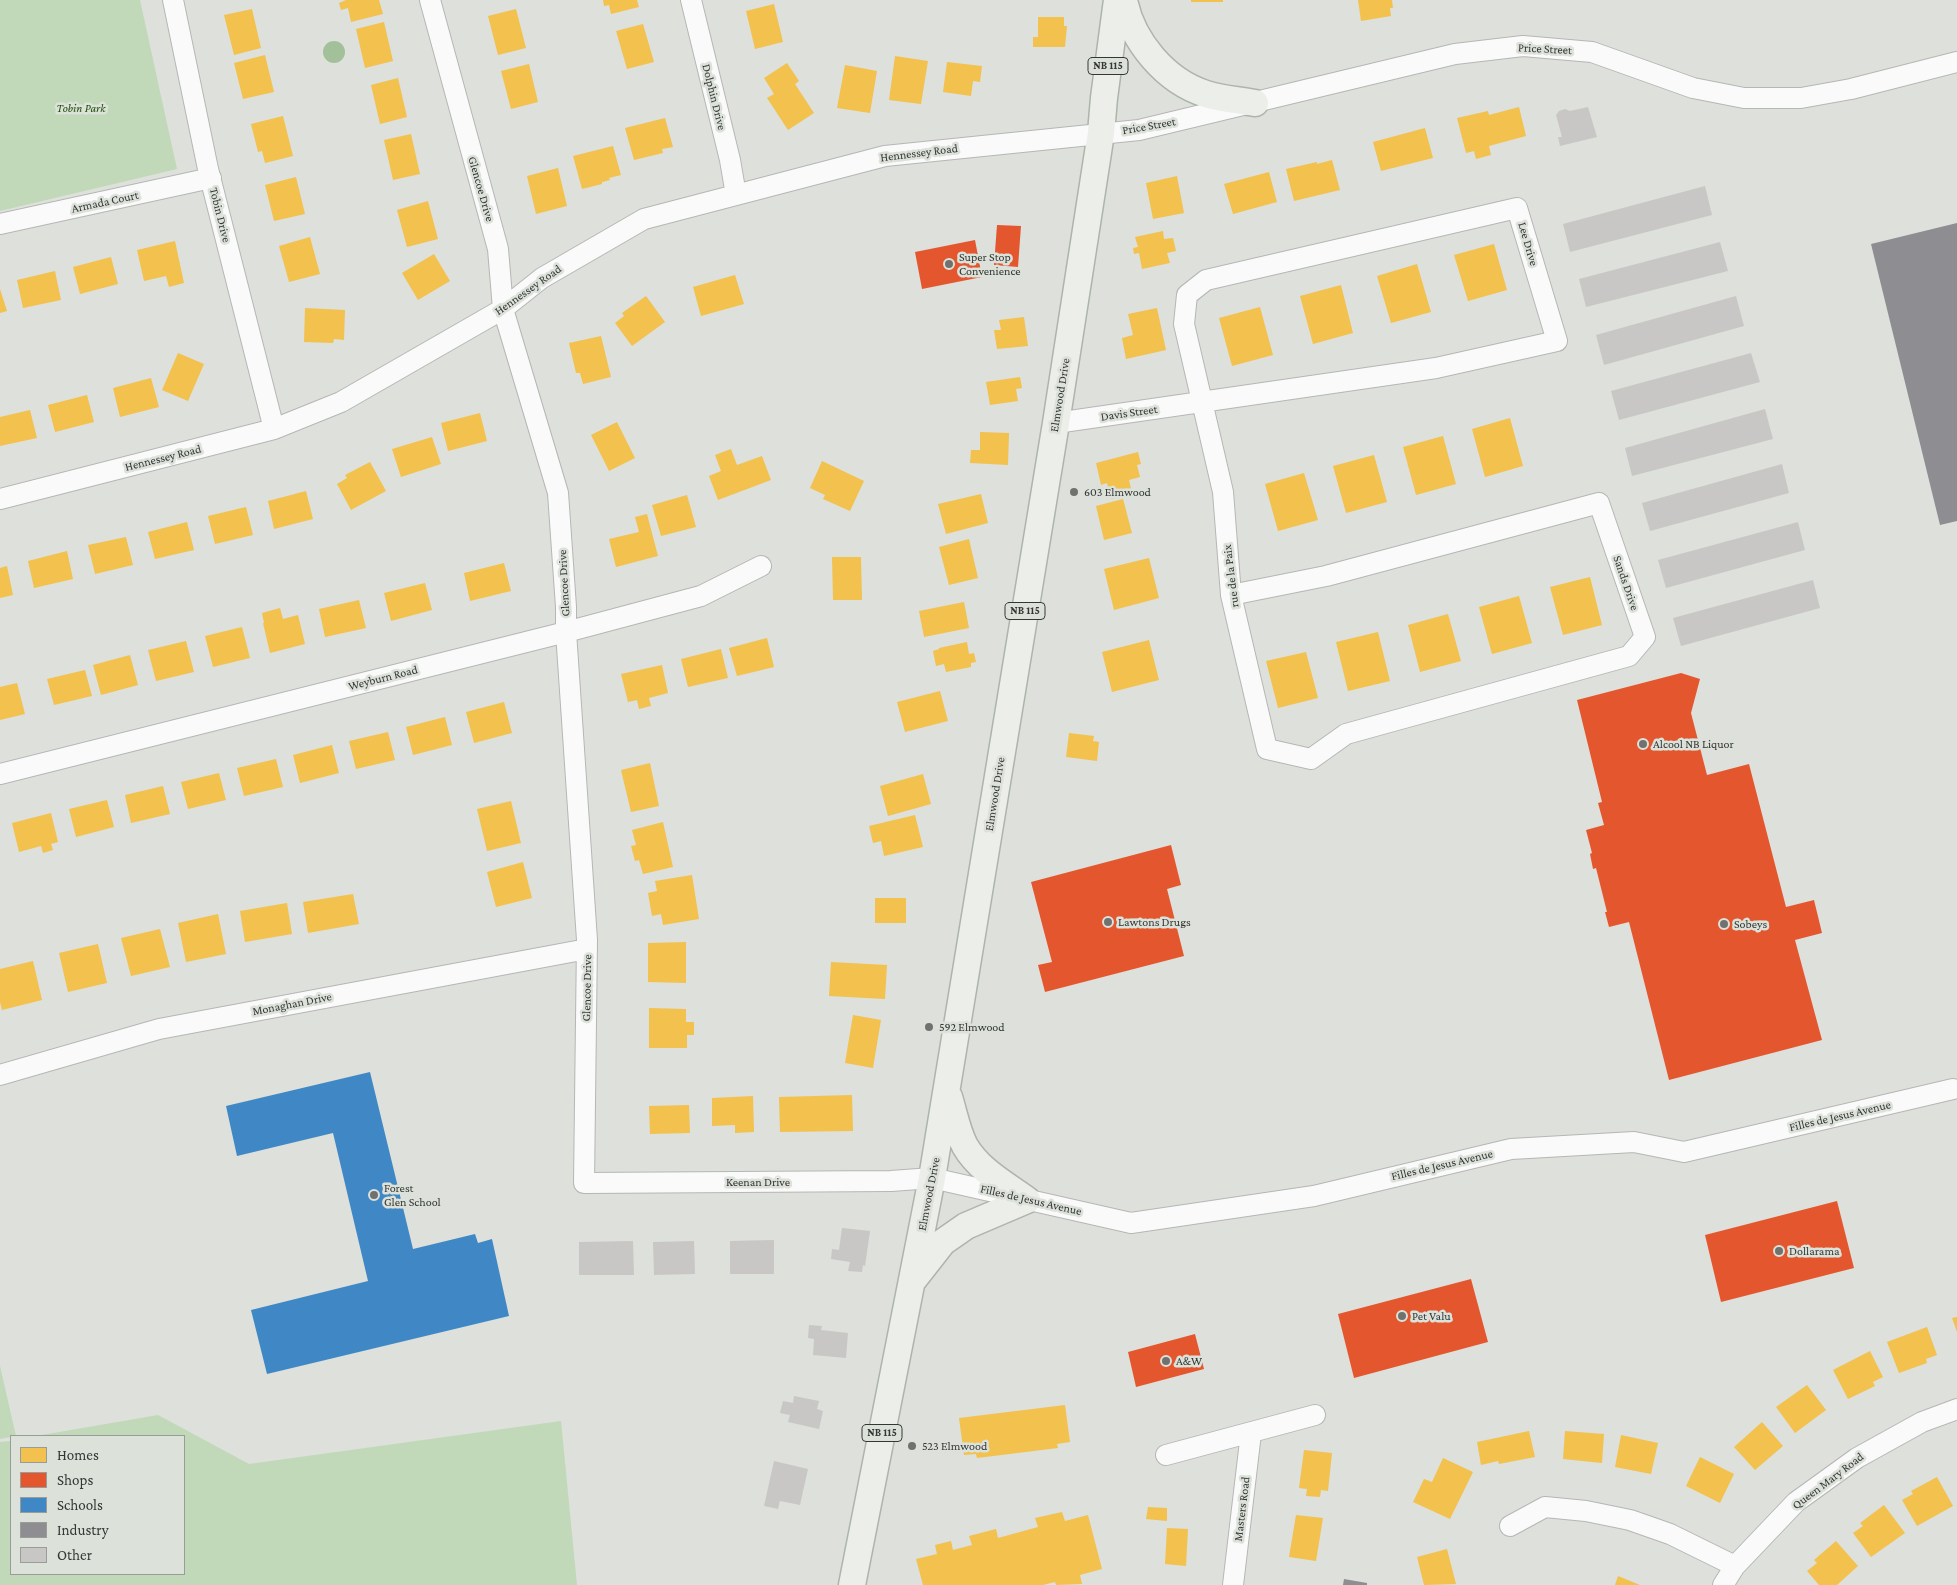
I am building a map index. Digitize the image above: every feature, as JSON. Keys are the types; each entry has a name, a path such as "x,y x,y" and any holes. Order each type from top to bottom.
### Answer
{"main road":[{"name":"Elmwood Drive","path":"852,1585 932,1178 947,1089 1056,423 1101,133 1117,0"},
{"path":"1124,0 1127,16 1145,50 1172,76 1205,94 1255,103"},
{"path":"947,1089 957,1126 965,1146 981,1166 1027,1200"},
{"path":"912,1281 943,1242 966,1226 1027,1200"}],"street":[{"name":"Tobin Drive","path":"173,0 211,178 274,429"},
{"name":"Glencoe Drive","path":"430,0 498,249 503,309 558,493 587,949 584,1184"},
{"name":"Dolphin Drive","path":"691,0 730,160 736,195"},
{"name":"Price Street","path":"1101,133 1139,130 1455,54 1523,46 1592,52 1693,88 1744,98 1802,98 1851,89 1957,62"},
{"name":"Hennessey Road","path":"0,499 274,429 341,402 503,309 542,278 644,219 885,156 1101,133"},
{"name":"Armada Court","path":"0,224 211,178"},
{"name":"Lee Drive","path":"1518,208 1557,341 1436,368 1202,403 1184,324 1187,295 1206,280 1518,208"},
{"name":"Davis Street","path":"1056,423 1202,403"},
{"name":"rue de la Paix","path":"1202,403 1223,492 1231,595 1267,749"},
{"name":"Sands Drive","path":"1231,595 1326,576 1599,503 1645,637 1629,656 1346,734 1311,759 1267,749"},
{"name":"Weyburn Road","path":"0,774 566,632 701,596 761,566"},
{"name":"Monaghan Drive","path":"0,1075 159,1029 587,949"},
{"name":"Filles de Jesus Avenue","path":"932,1178 1131,1223 1314,1196 1511,1149 1634,1142 1684,1152 1953,1090"},
{"name":"Keenan Drive","path":"584,1184 891,1181 932,1178"},
{"name":"Queen Mary Road","path":"1723,1585 1735,1566 1796,1502 1856,1458 1922,1422 1957,1409"},
{"path":"1166,1455 1314,1414"},
{"name":"Masters Road","path":"1233,1585 1251,1433"},
{"path":"1510,1526 1545,1507 1586,1511 1630,1520 1670,1534 1735,1566"}],"green space":[{"name":"Tobin Park","path":"0,0 140,0 177,169 0,211"},
{"path":"0,1366 16,1435 0,1439"},
{"path":"158,1415 249,1464 561,1421 577,1585 0,1585 0,1442 10,1441 10,1575 185,1575 185,1435 42,1435"}],"shaded area":[{"path":"334,41 342,44 345,52 342,60 334,63 326,60 323,52 326,44"}],"building: Homes":[{"path":"346,0 379,0 383,14 351,22 348,8 341,10 339,3"},
{"path":"603,0 637,0 639,7 611,14 609,5 604,6"},
{"path":"1191,0 1223,0 1223,2 1191,2"},
{"path":"1358,0 1392,0 1391,16 1361,21"},
{"path":"774,4 783,42 755,49 746,11"},
{"path":"252,9 261,48 234,55 224,15"},
{"path":"516,9 526,48 498,55 488,16"},
{"path":"1038,17 1064,17 1064,26 1067,26 1065,47 1033,47 1033,37 1038,37"},
{"path":"384,22 393,61 365,68 356,29"},
{"path":"643,24 654,62 627,69 616,31"},
{"path":"265,55 274,92 243,99 234,63"},
{"path":"895,56 928,61 921,104 889,100"},
{"path":"947,62 982,66 980,82 973,81 971,96 943,92"},
{"path":"787,63 799,81 795,84 814,113 788,130 767,98 774,94 764,78"},
{"path":"529,64 538,102 511,109 501,71"},
{"path":"845,65 877,71 870,113 837,108"},
{"path":"398,78 407,117 380,124 371,85"},
{"path":"1519,107 1526,136 1489,146 1491,155 1476,159 1474,151 1466,153 1457,118 1488,111 1489,115"},
{"path":"283,116 293,156 265,163 262,151 258,152 251,124"},
{"path":"665,118 673,147 662,149 663,153 634,160 625,128"},
{"path":"1425,128 1433,158 1381,171 1373,142"},
{"path":"411,134 420,174 393,180 384,140"},
{"path":"613,146 621,175 609,178 610,180 602,182 602,184 582,189 573,156"},
{"path":"1332,160 1340,190 1294,201 1286,169"},
{"path":"558,168 567,206 536,214 527,176"},
{"path":"1269,172 1277,202 1233,214 1224,184"},
{"path":"1177,176 1184,213 1153,219 1146,183"},
{"path":"296,177 305,214 274,221 265,185"},
{"path":"428,201 438,239 407,247 397,210"},
{"path":"1163,231 1164,239 1173,238 1176,251 1167,253 1170,263 1142,269 1139,253 1134,254 1133,248 1138,247 1135,237"},
{"path":"310,237 320,274 289,282 279,246"},
{"path":"175,241 184,283 169,287 166,276 144,281 137,250"},
{"path":"1494,244 1507,290 1468,301 1454,255"},
{"path":"434,254 450,281 418,300 402,273"},
{"path":"111,257 118,284 80,294 73,267"},
{"path":"1417,264 1431,312 1391,323 1377,276"},
{"path":"55,271 61,300 23,308 17,280"},
{"path":"735,275 744,304 701,316 693,287"},
{"path":"1341,285 1353,333 1313,344 1300,296"},
{"path":"0,289 7,311 0,313"},
{"path":"646,296 665,322 632,346 615,323 624,316 622,313"},
{"path":"1260,307 1273,355 1232,366 1219,318"},
{"path":"305,308 345,310 344,340 334,339 333,343 304,342"},
{"path":"1157,308 1166,350 1126,359 1122,338 1133,335 1128,314"},
{"path":"1024,317 1028,346 997,349 994,330 1001,330 999,320"},
{"path":"601,336 611,377 583,384 580,373 576,373 569,343"},
{"path":"178,353 204,364 188,401 162,390"},
{"path":"1020,377 1022,388 1016,389 1018,401 990,405 986,382"},
{"path":"151,378 159,407 120,417 113,388"},
{"path":"87,395 94,422 55,432 48,405"},
{"path":"30,410 37,438 0,446 0,417"},
{"path":"480,413 487,441 448,451 441,423"},
{"path":"1510,418 1523,466 1485,477 1472,429"},
{"path":"617,422 635,458 609,471 591,435"},
{"path":"980,432 1009,433 1008,465 970,463 971,450 980,450"},
{"path":"1443,436 1456,484 1416,495 1403,447"},
{"path":"432,437 441,464 401,477 392,449"},
{"path":"731,449 737,465 762,456 771,480 718,500 709,476 721,471 715,455"},
{"path":"1138,452 1141,464 1137,465 1140,477 1129,480 1132,493 1111,499 1107,483 1101,485 1096,463"},
{"path":"1374,455 1387,502 1346,513 1333,466"},
{"path":"822,461 864,481 850,511 823,499 825,495 810,488"},
{"path":"370,462 386,491 351,510 337,484 347,478 345,475"},
{"path":"1304,473 1318,520 1278,531 1265,484"},
{"path":"306,491 313,519 274,529 268,501"},
{"path":"981,494 988,523 946,534 938,504"},
{"path":"687,495 696,527 661,536 652,505"},
{"path":"1123,499 1132,533 1104,540 1096,506"},
{"path":"246,507 253,535 215,544 208,516"},
{"path":"647,514 658,556 616,567 609,539 639,532 635,517"},
{"path":"187,522 194,550 155,559 148,532"},
{"path":"126,537 133,565 95,574 88,545"},
{"path":"969,539 978,578 949,585 939,547"},
{"path":"67,551 73,579 34,588 28,561"},
{"path":"832,557 861,557 862,600 833,600"},
{"path":"1149,558 1159,598 1114,610 1104,569"},
{"path":"504,563 511,591 470,601 464,573"},
{"path":"7,566 13,595 0,598 0,568"},
{"path":"1590,577 1602,625 1563,635 1550,587"},
{"path":"425,583 432,610 391,621 384,593"},
{"path":"1519,596 1532,643 1492,654 1479,607"},
{"path":"359,600 366,628 325,637 319,609"},
{"path":"964,602 969,628 924,637 919,611"},
{"path":"280,608 283,619 298,615 305,644 270,653 262,613"},
{"path":"1448,614 1461,661 1420,672 1408,625"},
{"path":"242,627 250,658 213,667 205,636"},
{"path":"1378,632 1390,681 1348,691 1336,642"},
{"path":"767,638 774,667 737,676 729,648"},
{"path":"1149,640 1159,680 1112,692 1102,652"},
{"path":"186,641 194,672 156,681 148,650"},
{"path":"967,642 969,654 974,653 976,662 971,663 971,667 946,672 944,664 936,666 933,651"},
{"path":"721,649 728,678 688,687 681,659"},
{"path":"1306,652 1318,698 1278,708 1266,661"},
{"path":"130,655 138,685 101,695 93,665"},
{"path":"662,665 668,693 649,698 651,706 639,709 637,700 628,702 621,674"},
{"path":"85,670 92,696 54,705 47,679"},
{"path":"17,683 25,714 0,720 0,687"},
{"path":"940,691 948,721 905,732 897,702"},
{"path":"504,702 512,733 474,743 466,712"},
{"path":"445,717 452,745 413,755 406,727"},
{"path":"388,732 395,760 356,769 349,741"},
{"path":"1069,733 1094,736 1093,741 1099,742 1097,761 1066,757"},
{"path":"332,745 339,773 300,783 293,755"},
{"path":"276,759 283,787 244,796 237,768"},
{"path":"650,763 659,806 631,812 621,770"},
{"path":"219,773 226,800 188,809 181,782"},
{"path":"923,774 931,804 888,816 880,786"},
{"path":"163,786 170,814 131,823 125,795"},
{"path":"107,800 114,827 76,837 69,809"},
{"path":"511,801 521,843 487,851 477,809"},
{"path":"51,813 58,842 51,844 53,850 43,853 41,846 19,852 12,823"},
{"path":"915,815 923,847 884,856 881,841 873,843 869,826"},
{"path":"663,822 673,867 643,874 639,860 635,861 631,846 636,845 632,830"},
{"path":"523,862 532,898 496,907 487,872"},
{"path":"692,875 699,919 663,925 661,914 652,916 648,893 657,891 655,881"},
{"path":"353,894 359,924 308,933 303,902"},
{"path":"875,898 906,898 906,923 875,923"},
{"path":"287,903 292,934 245,942 240,911"},
{"path":"218,914 226,954 186,962 178,923"},
{"path":"160,929 170,967 131,976 121,938"},
{"path":"686,942 686,983 648,982 648,943"},
{"path":"98,944 107,983 68,992 59,953"},
{"path":"33,961 42,1000 2,1010 0,1002 0,969"},
{"path":"831,962 887,965 885,999 829,996"},
{"path":"649,1008 686,1009 686,1022 694,1022 694,1035 687,1035 687,1048 649,1048"},
{"path":"853,1015 881,1020 873,1068 845,1063"},
{"path":"852,1095 853,1131 780,1132 779,1097"},
{"path":"753,1096 754,1132 735,1133 735,1125 712,1126 712,1098"},
{"path":"689,1105 690,1133 650,1134 649,1106"},
{"path":"1957,1317 1957,1332 1952,1318"},
{"path":"1927,1327 1937,1355 1926,1359 1927,1363 1899,1373 1887,1342"},
{"path":"1870,1351 1883,1377 1873,1382 1875,1386 1848,1399 1833,1370"},
{"path":"1807,1385 1826,1410 1795,1433 1776,1407"},
{"path":"1065,1405 1070,1442 1057,1444 1058,1448 977,1458 976,1454 964,1455 959,1418"},
{"path":"1762,1422 1783,1446 1755,1470 1734,1447"},
{"path":"1529,1431 1535,1457 1499,1464 1498,1461 1481,1465 1477,1442"},
{"path":"1565,1431 1604,1434 1602,1463 1563,1459"},
{"path":"1621,1435 1658,1443 1651,1474 1615,1467"},
{"path":"1304,1450 1332,1453 1328,1491 1321,1490 1320,1497 1306,1496 1307,1489 1299,1488"},
{"path":"1700,1457 1734,1474 1720,1503 1686,1486"},
{"path":"1443,1458 1473,1472 1450,1519 1413,1502 1424,1479 1432,1482"},
{"path":"1937,1477 1953,1506 1917,1526 1902,1500 1913,1494 1911,1491"},
{"path":"1884,1505 1905,1533 1871,1557 1853,1533 1863,1526 1860,1523"},
{"path":"1148,1507 1167,1508 1167,1521 1146,1519"},
{"path":"1062,1512 1065,1521 1088,1515 1102,1569 1080,1575 1082,1584 1056,1585 1055,1582 1043,1585 923,1585 916,1559 937,1554 935,1545 951,1541 953,1550 972,1545 969,1536 996,1529 998,1538 1038,1527 1035,1518"},
{"path":"1296,1515 1323,1518 1316,1561 1289,1557"},
{"path":"1167,1528 1188,1529 1186,1566 1165,1564"},
{"path":"1836,1541 1858,1566 1837,1585 1819,1585 1807,1571 1817,1563 1814,1560"},
{"path":"1447,1549 1456,1584 1424,1585 1417,1557"},
{"path":"1618,1576 1640,1585 1615,1585"}],"building: Shops":[{"path":"997,225 1021,226 1018,267 994,265"},
{"name":"Super Stop Convenience","path":"975,240 982,277 922,289 915,252"},
{"name":"Sobeys","path":"1681,673 1700,679 1691,713 1707,775 1749,764 1786,907 1814,900 1822,933 1795,940 1822,1040 1669,1080 1629,922 1609,927 1596,868 1593,869 1590,854 1592,853 1586,830 1604,825 1598,803 1602,802 1577,700"},
{"name":"Lawtons Drugs","path":"1171,845 1181,885 1167,889 1184,956 1045,992 1038,965 1052,962 1031,882"},
{"name":"Dollarama","path":"1837,1201 1854,1268 1721,1302 1705,1235"},
{"path":"1471,1279 1488,1342 1354,1378 1338,1314"},
{"name":"A&W","path":"1195,1334 1204,1369 1136,1387 1128,1352"}],"building: Schools":[{"name":"Forest Glen School","path":"370,1072 413,1249 475,1234 478,1243 492,1239 509,1316 267,1374 251,1310 368,1281 333,1133 237,1156 226,1106"}],"building: Industry":[{"path":"1957,223 1957,521 1940,525 1871,244"},
{"path":"1344,1579 1367,1583 1367,1585 1343,1585"}],"building: Other":[{"path":"1588,107 1597,137 1560,146 1558,137 1562,137 1556,115 1559,111 1565,109 1570,111"},
{"path":"1705,186 1712,215 1570,252 1563,224"},
{"path":"1720,242 1728,271 1586,307 1579,279"},
{"path":"1736,296 1744,326 1604,365 1596,335"},
{"path":"1751,353 1760,382 1619,420 1611,391"},
{"path":"1765,409 1773,439 1632,476 1625,448"},
{"path":"1782,464 1789,493 1650,531 1642,503"},
{"path":"1798,522 1805,550 1666,588 1658,560"},
{"path":"1813,580 1820,608 1681,646 1673,618"},
{"path":"842,1228 870,1231 865,1266 863,1265 862,1272 848,1271 850,1262 831,1259 832,1249 839,1250"},
{"path":"774,1240 774,1274 730,1274 730,1241"},
{"path":"633,1241 634,1275 579,1275 579,1242"},
{"path":"694,1241 695,1274 654,1275 653,1242"},
{"path":"809,1325 822,1326 821,1330 848,1333 846,1358 813,1355 814,1339 808,1338"},
{"path":"794,1396 819,1401 817,1409 823,1411 819,1429 788,1422 790,1415 780,1413 783,1401 793,1403"},
{"path":"774,1461 808,1469 800,1505 780,1501 778,1509 764,1506"}],"place":[{"name":"Super Stop Convenience","path":"949,264"},
{"name":"603 Elmwood","path":"1074,492"},
{"name":"Alcool NB Liquor","path":"1643,744"},
{"name":"Lawtons Drugs","path":"1108,922"},
{"name":"Sobeys","path":"1724,924"},
{"name":"592 Elmwood","path":"929,1027"},
{"name":"Forest Glen School","path":"374,1195"},
{"name":"Dollarama","path":"1779,1251"},
{"name":"Pet Valu","path":"1402,1316"},
{"name":"A&W","path":"1166,1361"},
{"name":"523 Elmwood","path":"912,1446"}]}
